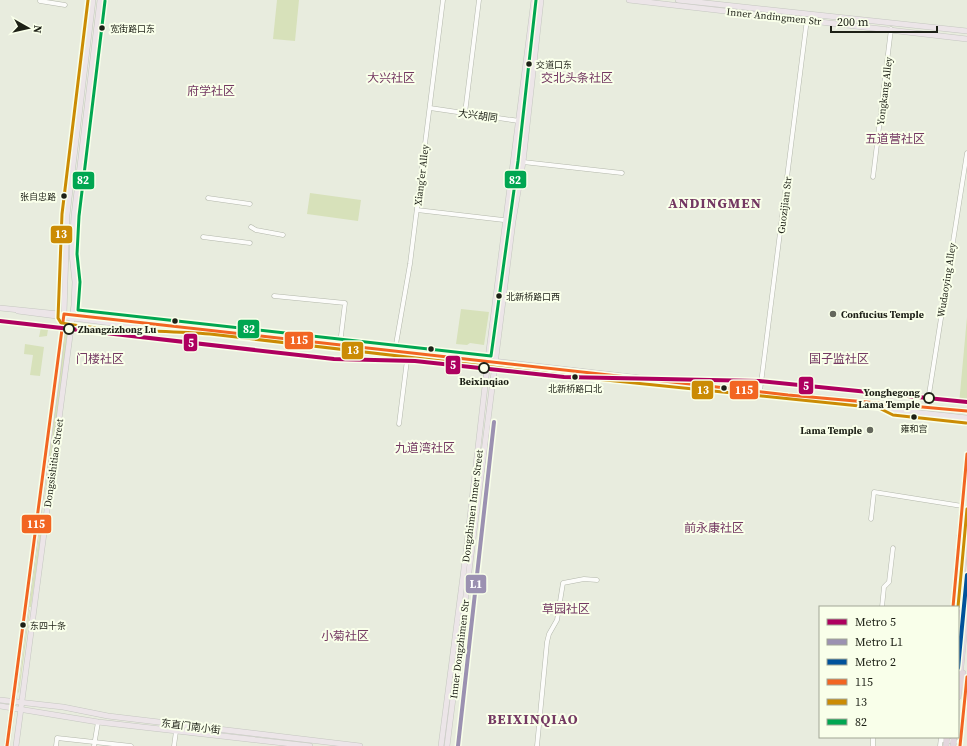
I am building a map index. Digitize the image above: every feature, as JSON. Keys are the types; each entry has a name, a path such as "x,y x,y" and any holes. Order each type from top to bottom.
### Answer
{"highway":[{"path":"959,612 967,528"},
{"path":"960,536 963,574"},
{"path":"959,685 967,605"},
{"path":"962,650 965,700"}],"main road":[{"name":"Dongsishitiao Street","path":"7,746 58,370 64,316 67,215 93,0"},
{"name":"Dongsishitiao Street","path":"16,746 72,316 75,282 72,254 74,216 100,0"},
{"name":"Dongzhimen Inner Street","path":"442,746 505,220 534,0"},
{"name":"Inner Dongzhimen Str","path":"447,746 513,221 523,162 526,122 541,0"},
{"name":"Inner Andingmen Str","path":"629,0 967,31"},
{"name":"Inner Andingmen Str","path":"678,0 967,39"},
{"path":"0,308 488,360 760,391 967,411"},
{"path":"880,403 894,410 967,418"},
{"name":"东直门南小街","path":"0,700 177,724 360,746"},
{"name":"东直门南小街","path":"0,706 21,711 98,722 310,746"}],"street":[{"name":"Xiang'er Alley","path":"395,350 410,264 443,0"},
{"path":"465,113 479,0"},
{"path":"40,1 66,5"},
{"name":"Guozijian Str","path":"760,391 807,17"},
{"name":"Yongkang Alley","path":"873,176 891,29"},
{"name":"大兴胡同","path":"430,108 526,122"},
{"name":"Wudaoying Alley","path":"927,407 967,152"},
{"path":"523,162 622,173"},
{"path":"208,198 250,204"},
{"path":"417,210 513,221"},
{"path":"251,227 256,230 283,235"},
{"path":"204,237 250,243"},
{"path":"274,296 345,303 340,344"},
{"path":"399,424 408,352"},
{"path":"953,606 967,454"},
{"path":"871,519 874,492 962,506"},
{"path":"962,512 967,513"},
{"path":"882,606 884,587 889,582 894,548"},
{"path":"537,746 547,642 549,634 557,620 563,583 598,580"},
{"path":"940,746 941,738 960,744 967,677"},
{"path":"94,744 98,722"},
{"path":"174,746 177,724"},
{"path":"56,746 57,738 94,744 131,746"}],"green space":[{"path":"277,0 299,0 295,41 273,39"},
{"path":"310,193 361,200 358,221 307,214"},
{"path":"461,309 489,312 484,345 470,343 467,345 456,344"},
{"path":"967,317 967,405 959,404"},
{"path":"42,322 49,323 47,336 39,337"},
{"path":"66,327 68,327 63,377 41,524"},
{"path":"25,344 44,347 40,376 30,375 33,355 24,354"},
{"path":"40,529 42,529 31,607 29,607"},
{"path":"30,610 19,693 18,692"}],"metro line":[{"name":"5","path":"0,321 334,359 415,361 564,377 759,381 967,402"},
{"name":"L1","path":"458,746 494,422"},
{"name":"2","path":"959,658 967,575"}],"transit line":[{"name":"13","path":"88,0 62,214 58,318 61,323 98,328 210,334 596,379 879,408 893,415 966,423"},
{"name":"82","path":"105,1 79,216 77,254 80,282 78,310 491,356 518,161 536,0"},
{"name":"115","path":"7,746 64,314 788,395 967,411"},
{"name":"115","path":"953,606 967,454"},
{"name":"13","path":"958,606 967,509"},
{"name":"115","path":"960,746 967,677"}],"place":[{"name":"宽街路口东","path":"102,28"},
{"name":"交道口东","path":"529,64"},
{"name":"张自忠路","path":"64,196"},
{"name":"北新桥路口西","path":"499,296"},
{"name":"Confucius Temple","path":"833,314"},
{"name":"Zhangzizhong Lu","path":"69,329"},
{"name":"Beixinqiao","path":"484,368"},
{"name":"北新桥路口北","path":"575,377"},
{"name":"Yonghegong Lama Temple","path":"929,398"},
{"name":"雍和宫","path":"914,417"},
{"name":"Lama Temple","path":"870,430"},
{"name":"东四十条","path":"23,625"}],"district":[{"name":"大兴社区","path":"391,78"},
{"name":"交北头条社区","path":"577,78"},
{"name":"府学社区","path":"211,91"},
{"name":"五道营社区","path":"895,139"},
{"name":"ANDINGMEN","path":"715,203"},
{"name":"门楼社区","path":"100,359"},
{"name":"国子监社区","path":"839,359"},
{"name":"九道湾社区","path":"425,448"},
{"name":"前永康社区","path":"714,528"},
{"name":"草园社区","path":"566,609"},
{"name":"小菊社区","path":"345,636"},
{"name":"BEIXINQIAO","path":"533,719"}]}
